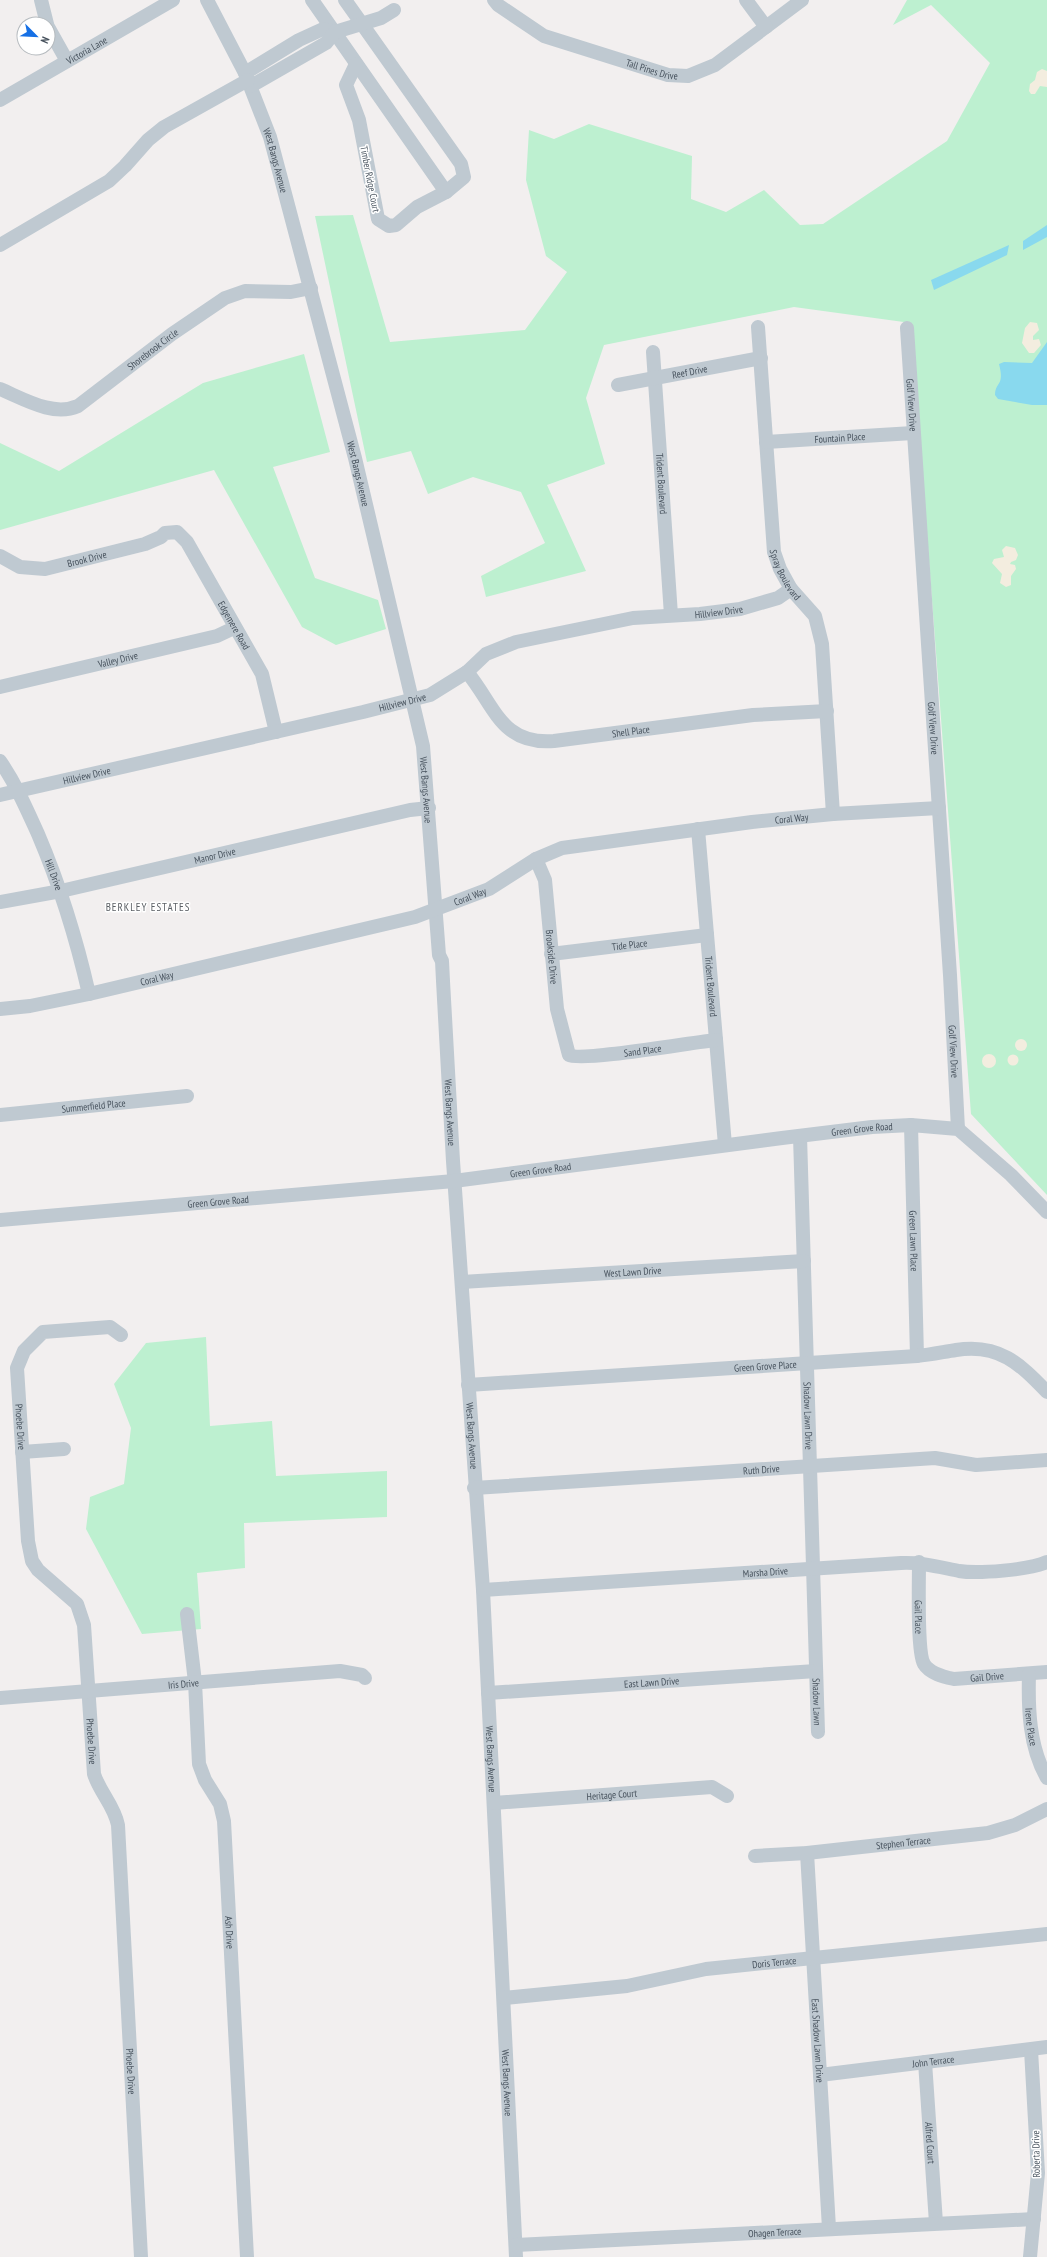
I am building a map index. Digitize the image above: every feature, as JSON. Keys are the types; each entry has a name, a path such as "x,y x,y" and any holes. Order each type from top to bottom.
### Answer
{"street":[{"path":"41,0 44,16"},
{"name":"Victoria Lane","path":"0,100 173,0"},
{"name":"West Bangs Avenue","path":"207,0 248,80 270,137 311,288 413,700 423,746 429,808 439,955 442,961 454,1181 462,1282 474,1488 483,1590 516,2251"},
{"path":"312,0 446,192"},
{"name":"Timber Ridge Court","path":"345,0 460,164 464,177 446,192 417,207 396,225 389,226 378,219 359,120 346,85 356,64"},
{"name":"Tall Pines Drive","path":"494,0 498,5 544,36 668,75 688,76 715,65 802,0"},
{"path":"746,0 766,27"},
{"path":"0,245 109,181 126,166 148,140 164,126 248,80 326,43 335,32 381,18 394,10"},
{"path":"56,41 67,61"},
{"name":"Shorebrook Circle","path":"0,389 55,410 70,410 78,406 172,334 225,298 245,291 262,290 291,292 311,288"},
{"name":"Spray Boulevard","path":"758,327 774,552 780,570 792,589 815,616 818,626 822,644 833,814"},
{"name":"Golf View Drive","path":"907,328 939,808 958,1128"},
{"name":"Trident Boulevard","path":"653,352 671,616"},
{"name":"Reef Drive","path":"618,384 760,358"},
{"name":"Fountain Place","path":"766,442 913,433"},
{"name":"Brook Drive","path":"0,556 20,567 45,569 145,544 161,537 165,533 172,532"},
{"name":"Edgemere Road","path":"172,532 182,536 187,542 234,628 265,680 276,732"},
{"name":"Hillview Drive","path":"0,795 413,700 441,689 467,672 486,654 512,643 633,618 740,609 778,598 792,589"},
{"name":"Valley Drive","path":"0,688 217,636 234,628"},
{"name":"Shell Place","path":"467,672 480,687 501,723 513,733 533,741 554,741 752,715 827,711"},
{"name":"Hill Drive","path":"0,761 31,818 61,891 76,935 89,994"},
{"name":"Manor Drive","path":"0,902 61,891 410,810 429,808"},
{"name":"Coral Way","path":"0,1009 30,1006 89,994 408,919 436,910 489,889 536,859 562,848 698,828 833,814 939,808"},
{"name":"Trident Boulevard","path":"698,828 725,1145"},
{"name":"Brookside Drive","path":"536,859 545,880 557,1009 569,1055"},
{"name":"Tide Place","path":"551,954 707,935"},
{"name":"Sand Place","path":"569,1055 576,1058 716,1040"},
{"name":"Summerfield Place","path":"0,1115 186,1096"},
{"name":"Green Grove Road","path":"0,1220 454,1181 542,1171 725,1145 872,1127 910,1125 958,1128"},
{"name":"Green Lawn Place","path":"910,1125 917,1356"},
{"path":"958,1128 1011,1175 1047,1212"},
{"name":"Shadow Lawn Drive","path":"800,1136 816,1671"},
{"name":"West Lawn Drive","path":"462,1282 804,1261"},
{"name":"Phoebe Drive","path":"121,1335 110,1327 51,1330 43,1332 30,1343 22,1355 17,1368 28,1541 32,1561 44,1577 72,1599 80,1611 84,1625 94,1774 101,1790 112,1806 118,1825 141,2257"},
{"name":"Green Grove Place","path":"468,1385 807,1364 917,1356 965,1349 993,1352 1019,1364 1047,1392"},
{"path":"22,1452 64,1449"},
{"name":"Ruth Drive","path":"474,1488 935,1458 976,1465 1047,1460"},
{"name":"Marsha Drive","path":"483,1590 919,1562 970,1572 1027,1568 1047,1562"},
{"name":"Gail Place","path":"919,1562 921,1649 924,1664 928,1669"},
{"name":"Ash Drive","path":"187,1614 195,1682 199,1764 205,1780 220,1804 224,1821 247,2257"},
{"name":"Gail Drive","path":"928,1669 940,1675 954,1679 1047,1672"},
{"name":"Iris Drive","path":"0,1698 89,1692 340,1670 362,1675 365,1678"},
{"name":"East Lawn Drive","path":"488,1693 816,1671"},
{"name":"Shadow Lawn","path":"816,1671 818,1732"},
{"name":"Irene Place","path":"1029,1674 1032,1731 1036,1749 1047,1778"},
{"name":"Heritage Court","path":"494,1803 712,1787 727,1796"},
{"name":"Stephen Terrace","path":"755,1856 988,1833 1014,1825 1047,1809"},
{"name":"East Shadow Lawn Drive","path":"807,1852 829,2228"},
{"name":"Doris Terrace","path":"504,1998 609,1988 706,1969 1047,1934"},
{"name":"John Terrace","path":"820,2075 1047,2048"},
{"name":"Roberta Drive","path":"1030,2257 1038,2160 1031,2050"},
{"name":"Alfred Court","path":"925,2062 936,2223"},
{"name":"Ohagen Terrace","path":"516,2251 829,2228 1034,2219"}],"green space":[{"path":"907,0 1047,0 1047,1195 971,1114 911,323 794,307 604,345 586,398 605,464 547,485 586,571 486,597 481,576 545,543 521,492 473,477 428,494 411,451 367,462 315,216 353,215 390,342 525,330 567,272 546,256 526,180 529,130 554,139 589,124 692,156 691,199 726,212 764,190 800,225 823,224 947,141 990,63 931,5 893,25"},
{"path":"304,354 330,452 273,467 315,578 378,600 386,629 336,645 302,627 214,470 0,530 0,443 59,471 203,383"},
{"path":"206,1337 210,1426 272,1421 276,1476 387,1471 387,1517 244,1523 245,1568 197,1573 201,1629 142,1634 86,1529 90,1497 124,1484 131,1428 114,1384 146,1343"}],"sand":[{"path":"1042,69 1047,71 1047,87 1040,86 1035,94 1031,94 1029,91 1030,84 1035,80 1037,72"},
{"path":"1030,322 1037,323 1039,330 1033,336 1033,340 1039,339 1041,345 1034,353 1029,353 1022,343 1025,328"},
{"path":"1006,546 1015,548 1018,555 1016,560 1010,564 1015,565 1016,569 1011,576 1011,585 1006,587 1000,583 1002,574 992,563 994,559 1004,557 1002,550"},
{"path":"1023,1039 1026,1040 1026,1050 1019,1051 1016,1050 1015,1043 1016,1040"},
{"path":"986,1054 992,1054 996,1058 996,1064 992,1068 986,1068 982,1064 982,1058"},
{"path":"1013,1054 1017,1056 1019,1060 1017,1064 1013,1066 1009,1064 1007,1060 1009,1056"}],"water":[{"path":"1047,225 1047,237 1023,250 1023,241"},
{"path":"1009,245 1007,255 934,290 931,280"},
{"path":"1047,342 1047,405 1032,405 998,399 995,395 995,391 1001,377 999,364 1004,362 1032,363"}],"district":[{"name":"BERKLEY ESTATES","path":"148,907"}]}
